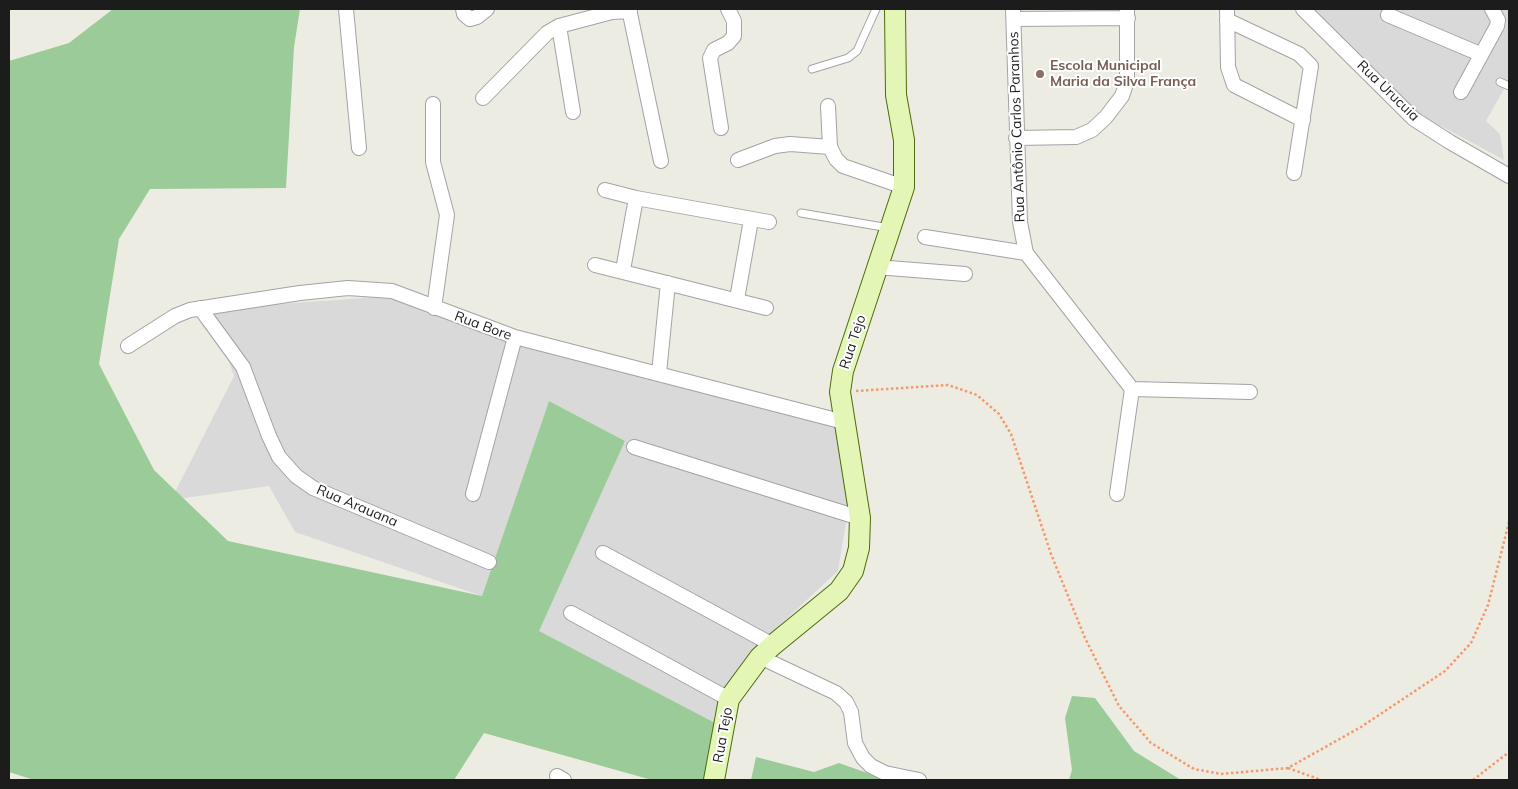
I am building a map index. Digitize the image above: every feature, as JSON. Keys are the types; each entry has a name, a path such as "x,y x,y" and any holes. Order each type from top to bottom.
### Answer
{"street":[{"path":"346,9 359,148"},
{"path":"463,9 467,18 482,13"},
{"path":"721,128 710,58 714,50 728,43 734,36 734,21 728,9"},
{"name":"Rua Tejo","path":"714,780 729,699 766,651 820,607 843,584 853,571 859,548 860,518 840,392 843,371 904,187 904,140 896,95 895,9"},
{"name":"Rua Urucuia","path":"1302,9 1414,119 1509,176"},
{"path":"1461,92 1480,54 1497,26 1498,20 1492,9"},
{"path":"483,98 548,33 559,26 612,12 630,10 661,161"},
{"path":"1013,14 1128,13 1127,81 1122,96 1106,117 1092,130 1076,137 1016,138"},
{"name":"Rua Antônio Carlos Paranhos","path":"1013,14 1020,222 1026,253 1132,389"},
{"path":"1227,14 1307,60 1312,72 1294,173"},
{"path":"1227,14 1228,67 1234,85 1303,120"},
{"path":"1388,15 1480,54"},
{"path":"559,26 573,112"},
{"path":"433,104 434,162 447,215 434,308"},
{"path":"828,106 830,147 836,160 843,166 904,187"},
{"path":"738,160 775,146 790,144 830,147"},
{"path":"605,190 636,198 769,222"},
{"path":"623,270 636,198"},
{"path":"737,299 751,220"},
{"path":"925,237 1026,253"},
{"path":"595,265 623,270 766,308"},
{"path":"876,267 965,274"},
{"path":"660,373 668,283"},
{"name":"Rua Bore","path":"128,346 174,316 200,308 348,288 392,291 515,337 844,422"},
{"name":"Rua Arauana","path":"200,308 243,367 279,457 296,476 313,488 489,562"},
{"path":"473,494 515,337"},
{"path":"1117,494 1132,389 1250,392"},
{"path":"634,447 860,518"},
{"path":"603,554 836,693 846,702 851,712 855,743 863,758 871,766 885,773 918,780"},
{"path":"571,613 729,699"}],"lane":[{"path":"812,69 848,58 857,51 876,9"},
{"path":"1500,82 1509,86"},
{"path":"801,213 890,228"}],"path":[{"path":"840,392 948,385 978,395 999,414 1011,434 1051,554 1086,638 1119,706 1151,743 1194,769 1221,774 1288,768 1361,727 1445,671 1470,643 1488,605 1509,522"},
{"path":"1474,780 1509,752"},
{"path":"1288,768 1321,780"}],"shaded area":[{"path":"1311,9 1509,9 1509,80 1486,121 1500,134 1504,160 1417,113"},
{"path":"391,296 568,350 838,412 852,487 838,571 754,649 737,672 719,725 538,631 625,441 549,401 482,596 295,532 269,486 171,500 234,376 210,309"}],"green space":[{"path":"113,9 300,9 294,47 286,188 150,189 119,239 99,364 154,470 228,541 482,596 549,401 625,441 539,631 719,725 710,780 652,780 484,733 454,780 34,780 9,772 9,61 69,43"},
{"path":"1072,696 1095,698 1134,751 1181,780 1069,780 1072,770 1065,718"},
{"path":"756,757 814,772 839,763 887,780 751,780"}],"place":[{"name":"Escola Municipal Maria da Silva França","path":"1040,74"}]}
